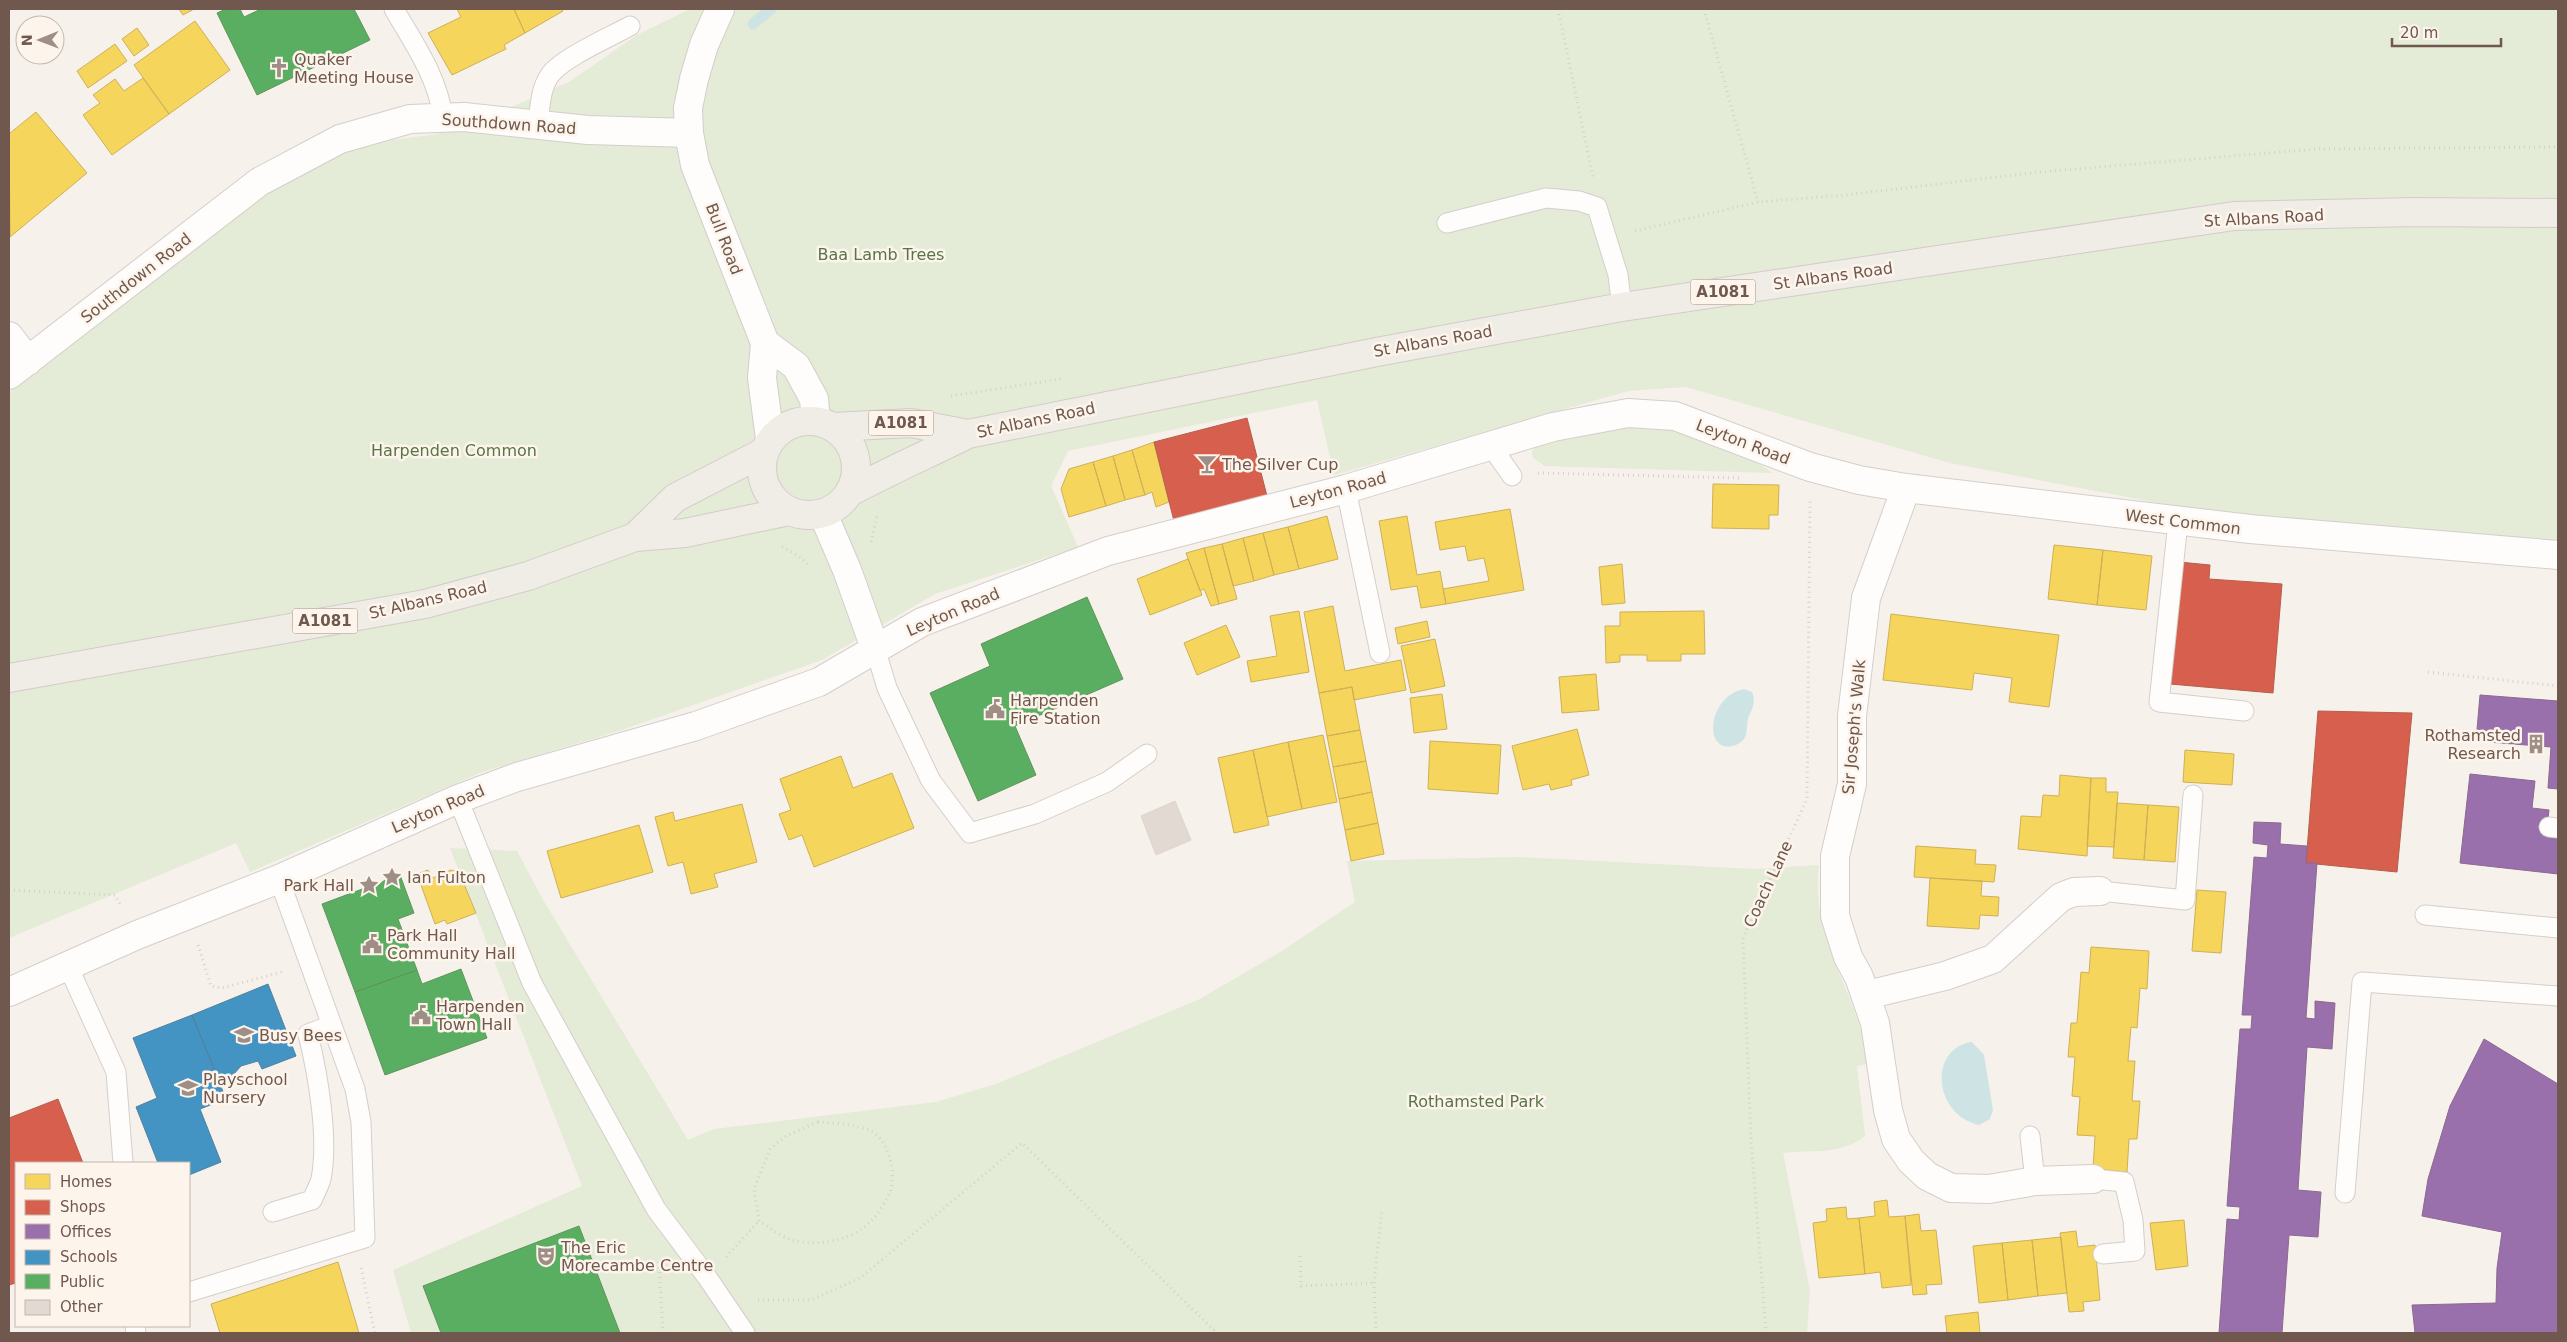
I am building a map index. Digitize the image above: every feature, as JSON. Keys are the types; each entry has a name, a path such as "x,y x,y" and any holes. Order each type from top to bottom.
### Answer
{"main road":[{"name":"St Albans Road","path":"9,678 425,604 528,576 635,537 685,533 789,511 801,515 823,514 839,506 850,492 901,465 919,459 968,434 1362,354 1622,307 2234,216 2415,212 2558,213"},
{"name":"St Albans Road","path":"635,537 675,498 766,446 782,428 798,421 824,424 910,423 968,434"},
{"name":"A1081","path":"824,424 847,439 855,454 857,474 850,492"},
{"path":"766,446 762,471 765,486 776,502 789,511"}],"street":[{"path":"689,133 688,108 694,79 704,45 720,9"},
{"name":"Southdown Road","path":"19,368 259,182 340,139 410,119 464,117 606,131 689,133"},
{"name":"Bull Road","path":"689,133 696,165 764,344 762,378 766,446"},
{"path":"9,336 19,368"},
{"path":"764,344 796,366 814,399 824,424"},
{"name":"Leyton Road","path":"9,992 137,935 279,879 458,799 517,777 696,726 819,682 874,648 922,622 1108,551 1346,489 1553,427 1628,413 1675,416 1810,467"},
{"name":"West Common","path":"1810,467 1858,480 1906,488 2178,522 2558,555"},
{"name":"Sir Joseph's Walk","path":"1906,488 1866,598 1852,716 1852,784 1836,856 1835,916 1848,957 1867,995 1877,1031 1896,1139 1911,1161 1927,1176 1951,1188 1989,1189 2035,1181 2094,1179"},
{"path":"823,514 847,570 874,648"},
{"path":"1867,995 1910,986 1993,959 2061,897 2074,892 2100,891"}],"lane":[{"path":"394,9 429,70 440,96 443,118"},
{"path":"538,124 543,88 550,74 567,61 630,26"},
{"path":"1447,223 1546,198 1579,201 1597,207 1618,275 1622,307"},
{"path":"1491,446 1512,476"},
{"path":"1346,489 1380,653"},
{"path":"2178,522 2159,702 2244,711"},
{"path":"874,648 887,688 931,781 970,833 1035,814 1107,782 1147,754"},
{"path":"2100,891 2185,900 2193,794"},
{"path":"458,799 532,983 656,1209 707,1277 745,1333"},
{"path":"190,1292 365,1238 361,1122 354,1089 279,879"},
{"path":"2425,915 2558,928"},
{"path":"68,966 116,1072 123,1162"},
{"path":"2345,1193 2362,982 2558,996"},
{"path":"273,1212 312,1200 320,1180 325,1146 313,1056 308,1034 332,1025"},
{"path":"2030,1136 2035,1181"},
{"path":"2094,1179 2124,1182 2133,1220 2135,1251 2103,1254"}],"path":[{"path":"1558,9 1595,185 1597,207"},
{"path":"1704,9 1758,202"},
{"path":"1608,244 1640,228 1758,202 1845,195 2040,172 2316,149 2558,147"},
{"name":"Coach Lane","path":"1766,1333 1752,1139 1743,938 1807,799 1810,467"},
{"path":"1512,476 1546,472 1748,478"},
{"path":"2428,672 2558,686"},
{"path":"9,890 115,895"},
{"path":"198,944 210,986 222,988 309,965"},
{"path":"818,1122 839,1123 872,1131 884,1143 891,1160 891,1191 871,1222 850,1236 821,1244 792,1240 759,1221 754,1189 770,1149 786,1136 818,1122"},
{"path":"759,1221 707,1277 757,1300 811,1300 860,1278 1022,1143 1217,1333"},
{"path":"656,1209 663,1333"},
{"path":"1376,1333 1374,1283 1382,1210"},
{"path":"365,1238 360,1259 375,1333"},
{"path":"1300,1256 1301,1286 1374,1283"}],"green space":[{"name":"Harpenden Common","path":"690,9 2558,9 2558,542 2273,525 1950,463 1686,387 1628,391 1334,475 1317,400 1068,451 1051,486 1078,547 935,594 822,660 622,730 482,772 250,872 236,843 9,938 9,392 273,189 340,152 392,140 438,134 514,106 569,82 637,35"},
{"path":"1624,427 1663,428 1689,434 1720,444 1750,458 1772,473 1545,466 1533,458 1532,452 1536,444"},
{"name":"Rothamsted Park","path":"450,848 517,851 542,898 688,1140 714,1129 936,1102 996,1084 1200,999 1282,951 1355,902 1347,861 1518,857 1754,869 1819,865 1818,893 1821,919 1828,944 1856,1014 1868,1064 1857,1066 1865,1136 1845,1147 1836,1149 1783,1153 1810,1291 1807,1333 411,1333 393,1270 582,1186"}],"shaded area":[{"path":"1744,689 1752,692 1754,697 1747,731 1743,740 1738,744 1726,747 1718,743 1714,735 1713,725 1716,714 1722,703 1731,694"},
{"path":"1972,1042 1984,1055 1993,1110 1990,1119 1979,1125 1963,1118 1952,1108 1945,1095 1942,1081 1943,1067 1949,1055 1958,1047"}],"building: Homes":[{"path":"179,9 194,9 183,15"},
{"path":"457,9 514,9 525,33 504,45 506,49 452,75 428,33 461,17"},
{"path":"514,9 561,9 563,11 525,33"},
{"path":"195,21 230,70 169,114 134,65"},
{"path":"137,28 149,45 134,56 122,39"},
{"path":"115,44 127,61 88,88 77,71"},
{"path":"143,78 169,114 112,155 83,115 100,103 93,95 115,79 124,91"},
{"path":"36,112 87,173 10,237 9,134"},
{"path":"1154,442 1169,502 1156,507 1152,492 1145,495 1132,450"},
{"path":"1132,450 1145,495 1125,500 1113,456"},
{"path":"1113,456 1125,500 1106,506 1093,462"},
{"path":"1093,462 1106,506 1069,517 1061,489 1069,469"},
{"path":"1713,484 1779,485 1778,515 1769,515 1769,529 1712,528"},
{"path":"1510,509 1524,590 1446,604 1443,589 1489,581 1484,558 1468,561 1465,546 1440,550 1435,522"},
{"path":"1327,516 1338,559 1299,569 1288,527"},
{"path":"1407,516 1417,575 1440,571 1446,604 1421,608 1417,586 1391,590 1379,521"},
{"path":"1288,527 1299,569 1274,575 1263,533"},
{"path":"1263,533 1274,575 1254,581 1243,538"},
{"path":"1243,538 1254,581 1233,586 1222,544"},
{"path":"1222,544 1237,599 1219,604 1204,548"},
{"path":"2054,545 2103,550 2097,605 2048,599"},
{"path":"1204,548 1219,604 1211,606 1204,589 1200,591 1186,553"},
{"path":"2103,550 2152,556 2146,610 2097,605"},
{"path":"1188,559 1202,595 1150,615 1137,579"},
{"path":"1622,564 1625,603 1602,605 1599,567"},
{"path":"1333,606 1345,671 1401,660 1406,690 1354,700 1352,687 1319,693 1304,612"},
{"path":"1299,611 1309,672 1251,682 1247,661 1277,656 1270,616"},
{"path":"1704,611 1705,654 1681,654 1681,661 1647,661 1647,655 1620,655 1620,662 1606,663 1605,626 1620,626 1620,612"},
{"path":"1891,614 2059,635 2049,707 2009,702 2012,678 1974,673 1972,690 1883,680"},
{"path":"1427,621 1430,637 1398,644 1395,628"},
{"path":"1226,625 1240,657 1197,675 1184,643"},
{"path":"1435,639 1445,686 1411,693 1401,646"},
{"path":"1596,674 1599,710 1562,713 1559,677"},
{"path":"1352,687 1360,730 1327,736 1319,693"},
{"path":"1442,694 1447,729 1414,733 1410,698"},
{"path":"1577,729 1589,775 1571,780 1572,785 1551,790 1549,784 1523,790 1512,746"},
{"path":"1360,730 1366,761 1333,767 1327,736"},
{"path":"1323,735 1337,802 1302,809 1288,742"},
{"path":"1430,741 1501,745 1498,794 1428,789"},
{"path":"1288,742 1302,809 1267,817 1253,750"},
{"path":"1253,750 1269,825 1234,833 1218,758"},
{"path":"2185,750 2234,754 2232,785 2183,782"},
{"path":"841,756 853,788 892,773 914,828 814,867 802,835 789,840 779,814 791,810 780,779"},
{"path":"1366,761 1372,792 1339,799 1333,767"},
{"path":"2060,775 2091,778 2087,856 2018,849 2021,816 2041,817 2043,795 2059,796"},
{"path":"2091,778 2106,778 2106,792 2118,792 2114,847 2087,846"},
{"path":"1372,792 1378,823 1345,830 1339,799"},
{"path":"2117,803 2148,805 2144,860 2113,858"},
{"path":"742,804 757,862 714,874 718,887 691,894 683,862 668,866 655,817 673,812 675,821"},
{"path":"2148,805 2179,807 2175,862 2144,860"},
{"path":"1378,823 1384,854 1351,861 1345,830"},
{"path":"639,825 653,872 561,898 547,851"},
{"path":"1916,846 1976,850 1975,864 1996,865 1994,882 1914,877"},
{"path":"428,870 433,878 451,870 459,872 476,913 447,924 445,920 435,924 417,874"},
{"path":"1930,878 1982,881 1981,896 1999,897 1998,916 1980,915 1979,929 1927,926"},
{"path":"2197,890 2226,892 2221,953 2192,951"},
{"path":"2091,947 2149,951 2147,989 2140,988 2137,1028 2131,1027 2128,1061 2135,1061 2132,1101 2140,1101 2137,1139 2129,1139 2127,1172 2093,1169 2095,1136 2077,1135 2080,1097 2072,1096 2075,1057 2068,1057 2071,1023 2077,1023 2081,972 2089,973"},
{"path":"1887,1200 1889,1217 1905,1216 1911,1285 1882,1288 1880,1272 1865,1274 1859,1218 1875,1216 1874,1202"},
{"path":"1846,1207 1847,1219 1859,1218 1865,1274 1819,1278 1813,1223 1827,1221 1826,1209"},
{"path":"1919,1214 1921,1231 1936,1230 1942,1284 1926,1285 1927,1294 1913,1295 1905,1216"},
{"path":"2184,1220 2188,1266 2156,1270 2150,1223"},
{"path":"2076,1231 2078,1247 2095,1245 2100,1300 2083,1302 2084,1311 2069,1312 2060,1233"},
{"path":"2061,1237 2067,1293 2038,1296 2032,1240"},
{"path":"2032,1240 2038,1296 2008,1300 2002,1243"},
{"path":"2002,1243 2008,1300 1979,1303 1973,1246"},
{"path":"338,1262 359,1333 220,1333 211,1304"},
{"path":"1978,1312 1980,1333 1947,1333 1945,1316"}],"building: Shops":[{"path":"1247,418 1267,496 1174,521 1154,442"},
{"path":"2179,562 2210,565 2209,579 2282,584 2273,693 2170,684"},
{"path":"2318,711 2412,713 2397,872 2306,863"},
{"path":"58,1099 83,1162 15,1162 15,1283 9,1285 9,1118"}],"building: Offices":[{"name":"Rothamsted Research","path":"2480,695 2558,701 2558,789 2548,788 2551,747 2476,741"},
{"path":"2470,774 2535,781 2532,808 2549,810 2546,837 2558,838 2558,874 2460,863"},
{"path":"2254,822 2281,823 2280,844 2307,846 2306,863 2317,863 2306,1018 2315,1019 2315,1001 2335,1003 2332,1049 2307,1047 2298,1190 2321,1192 2318,1237 2289,1235 2282,1333 2219,1333 2227,1219 2239,1220 2240,1207 2227,1206 2240,1029 2251,1029 2252,1015 2242,1015 2254,857 2267,858 2268,845 2253,843"},
{"path":"2484,1039 2558,1084 2558,1333 2415,1333 2412,1305 2496,1303 2497,1268 2502,1232 2422,1216 2428,1179 2450,1106"}],"building: Schools":[{"name":"Busy Bees","path":"268,984 296,1056 262,1069 258,1061 241,1066 233,1075 218,1078 192,1015"},
{"name":"Playschool Nursery","path":"192,1015 226,1099 200,1109 221,1162 190,1175 190,1162 158,1162 136,1107 157,1098 133,1038"}],"building: Public":[{"name":"Quaker Meeting House","path":"226,9 240,9 244,17 261,9 354,9 370,40 257,95 217,13"},
{"name":"Harpenden Fire Station","path":"1087,597 1123,679 1015,726 1036,775 978,801 930,693 990,666 981,644"},
{"name":"Park Hall Community Hall","path":"400,875 414,913 398,919 417,970 355,992 322,904"},
{"name":"Harpenden Town Hall","path":"461,969 487,1038 385,1075 355,992 417,970 422,984"},
{"name":"The Eric Morecambe Centre","path":"579,1226 620,1333 441,1333 423,1286"}],"building: Other":[{"path":"1175,801 1191,840 1156,855 1141,816"}],"waterway":[{"path":"753,24 771,9"}],"place":[{"name":"Quaker Meeting House","path":"279,68"},
{"name":"The Silver Cup","path":"1207,464"},
{"name":"Harpenden Fire Station","path":"995,709"},
{"name":"Rothamsted Research","path":"2536,744"},
{"name":"Ian Fulton","path":"392,877"},
{"name":"Park Hall","path":"369,885"},
{"name":"Park Hall Community Hall","path":"372,944"},
{"name":"Harpenden Town Hall","path":"421,1015"},
{"name":"Busy Bees","path":"244,1035"},
{"name":"Playschool Nursery","path":"188,1088"},
{"name":"The Eric Morecambe Centre","path":"546,1256"}],"park label":[{"name":"Baa Lamb Trees","path":"881,254"}]}
